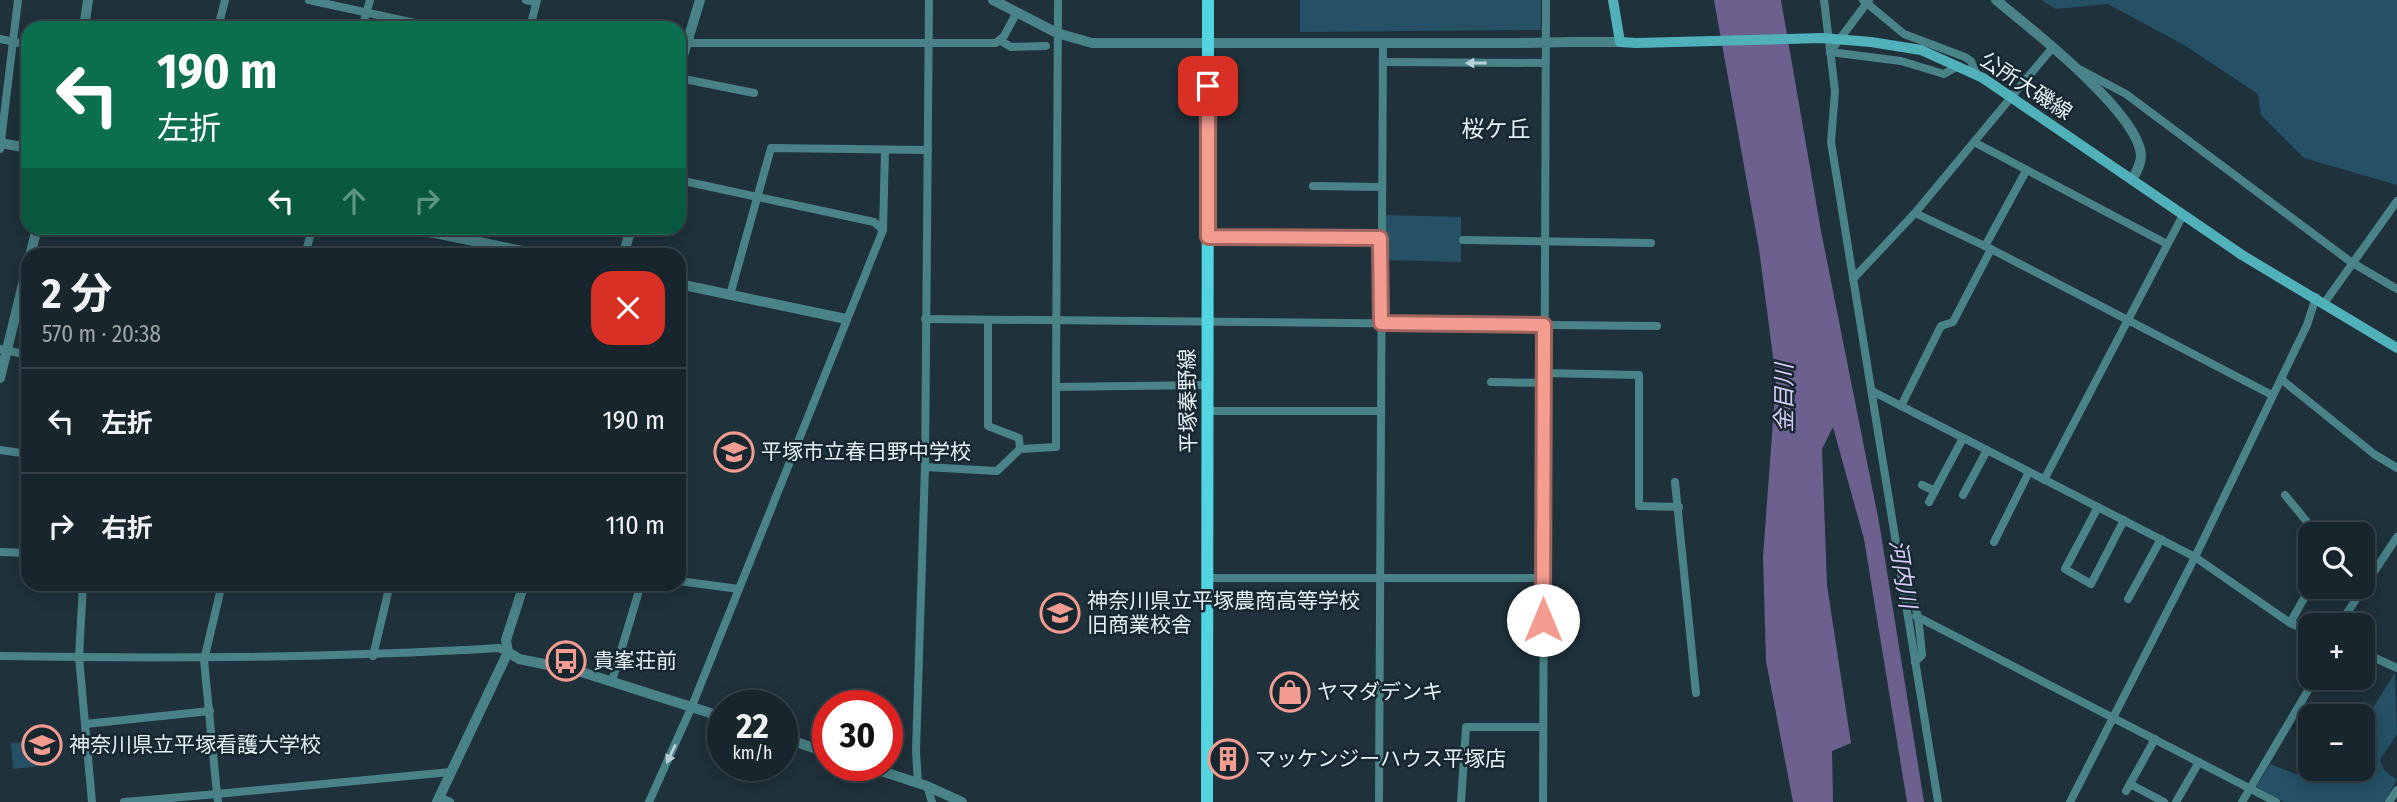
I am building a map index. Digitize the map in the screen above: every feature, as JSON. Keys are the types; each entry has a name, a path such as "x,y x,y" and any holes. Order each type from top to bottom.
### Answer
{"main road":[{"name":"平塚秦野線","path":"1207,802 1208,0"},
{"path":"1613,0 1619,42"},
{"name":"公所大磯線","path":"1619,42 1822,38 1921,50 1976,74 2242,255 2397,348"}],"street":[{"path":"0,149 18,0"},
{"path":"85,21 88,0"},
{"path":"220,21 225,0"},
{"path":"309,0 404,21"},
{"path":"364,21 370,0"},
{"path":"526,0 537,1 532,21"},
{"path":"686,46 700,0"},
{"path":"929,0 925,467 916,751 922,785 932,802"},
{"path":"992,0 1058,33 1092,43 1619,42"},
{"path":"925,467 997,471 1020,449 1056,447 1058,0"},
{"path":"1543,802 1546,0"},
{"path":"1824,0 1835,91 1831,142 1938,802"},
{"path":"1996,0 2081,70 2126,94 2351,262 2397,289"},
{"path":"1830,52 1866,1 1904,34 1965,57 1976,74"},
{"path":"1000,41 1016,14"},
{"path":"0,39 21,44"},
{"path":"687,43 929,44 1000,41 1011,47 1046,46"},
{"path":"1378,802 1383,43"},
{"path":"1853,279 1915,212 2053,47"},
{"path":"1830,52 1901,61 1944,74 1958,66"},
{"path":"1383,62 1545,63"},
{"path":"2081,70 2137,143 2140,165 2132,180"},
{"path":"686,79 754,93"},
{"path":"1974,142 2167,244"},
{"path":"0,143 21,147"},
{"path":"730,295 771,148 928,150"},
{"path":"649,802 692,706 883,230 885,150"},
{"path":"1901,406 1941,326 1953,322 2026,171"},
{"path":"686,181 874,222 883,230"},
{"path":"1313,186 1380,187"},
{"path":"2070,802 2195,557 2320,300 2397,201"},
{"path":"1915,212 1988,247 2272,395"},
{"path":"2044,480 2183,215"},
{"path":"446,235 510,248"},
{"path":"475,248 478,235"},
{"path":"1208,237 1380,238"},
{"path":"1463,240 1651,243"},
{"path":"686,286 846,319"},
{"path":"0,378 3,350 21,288"},
{"path":"925,319 1657,326"},
{"path":"988,320 988,425 1019,438 1020,449"},
{"path":"3,350 21,354"},
{"path":"1544,373 1639,375 1639,506 1679,507"},
{"path":"2281,379 2374,454 2397,468"},
{"path":"1491,382 1544,383"},
{"path":"1056,387 1206,385"},
{"path":"1872,391 2195,557 2298,627"},
{"path":"1208,411 1381,411"},
{"path":"1929,502 1963,438"},
{"path":"0,450 21,453"},
{"path":"1963,495 1987,450"},
{"path":"1994,541 2029,472"},
{"path":"1675,482 1696,693"},
{"path":"1922,485 1935,491"},
{"path":"2285,495 2307,522"},
{"path":"2098,507 2065,569 2091,583 2124,520"},
{"path":"2347,613 2397,537"},
{"path":"2128,598 2161,539"},
{"path":"0,552 21,553"},
{"path":"1902,577 1909,587 1922,655 1915,662"},
{"path":"1207,578 1543,578"},
{"path":"686,582 739,589"},
{"path":"83,591 79,657 92,802"},
{"path":"217,798 204,660 220,591"},
{"path":"373,656 388,591"},
{"path":"450,802 438,800 508,652 506,640 522,591"},
{"path":"612,681 639,591"},
{"path":"2290,623 2304,599"},
{"path":"1916,616 2276,802"},
{"path":"0,656 204,660 373,656 499,648 520,659 612,681 707,711"},
{"path":"2375,658 2397,668"},
{"path":"2242,802 2308,690"},
{"path":"85,724 210,711"},
{"path":"1461,802 1466,726 1543,727"},
{"path":"2155,739 2128,787 2164,802"},
{"path":"2176,802 2199,762"},
{"path":"124,802 217,798 451,772"},
{"path":"903,779 962,802"},
{"path":"2389,802 2397,790"}],"shaded area":[{"path":"1300,0 1541,0 1541,30 1300,32"},
{"path":"2041,0 2397,0 2397,185 2304,158 2261,115 2258,94 2184,45 2108,4 2056,9"},
{"path":"1385,215 1461,217 1461,262 1384,260"},
{"path":"2395,673 2397,734 2380,760 2384,770 2397,780 2384,802 2284,802 2256,787 2270,764 2298,775 2298,781 2375,781 2375,704"},
{"path":"38,741 40,766 13,769 11,743"}],"water":[{"name":"金目川","path":"1714,0 1781,0 1821,231 1879,522 1924,802 1907,802 1864,539 1833,427 1822,449 1827,585 1851,743 1832,751 1833,802 1793,802 1766,661 1763,557 1776,380 1759,249"}],"place":[{"name":"平塚市立春日野中学校","path":"734,452"},
{"name":"神奈川県立平塚農商高等学校 旧商業校舎","path":"1060,613"},
{"name":"貴峯荘前","path":"566,661"},
{"name":"ヤマダデンキ","path":"1290,692"},
{"name":"神奈川県立平塚看護大学校","path":"42,745"},
{"name":"マッケンジーハウス平塚店","path":"1228,759"}],"district":[{"name":"桜ケ丘","path":"1496,129"}],"route":[{"path":"1208,86 1208,237 1380,238 1381,323 1544,325 1543,620"}],"water label":[{"name":"河内川","path":"1903,574"}]}
